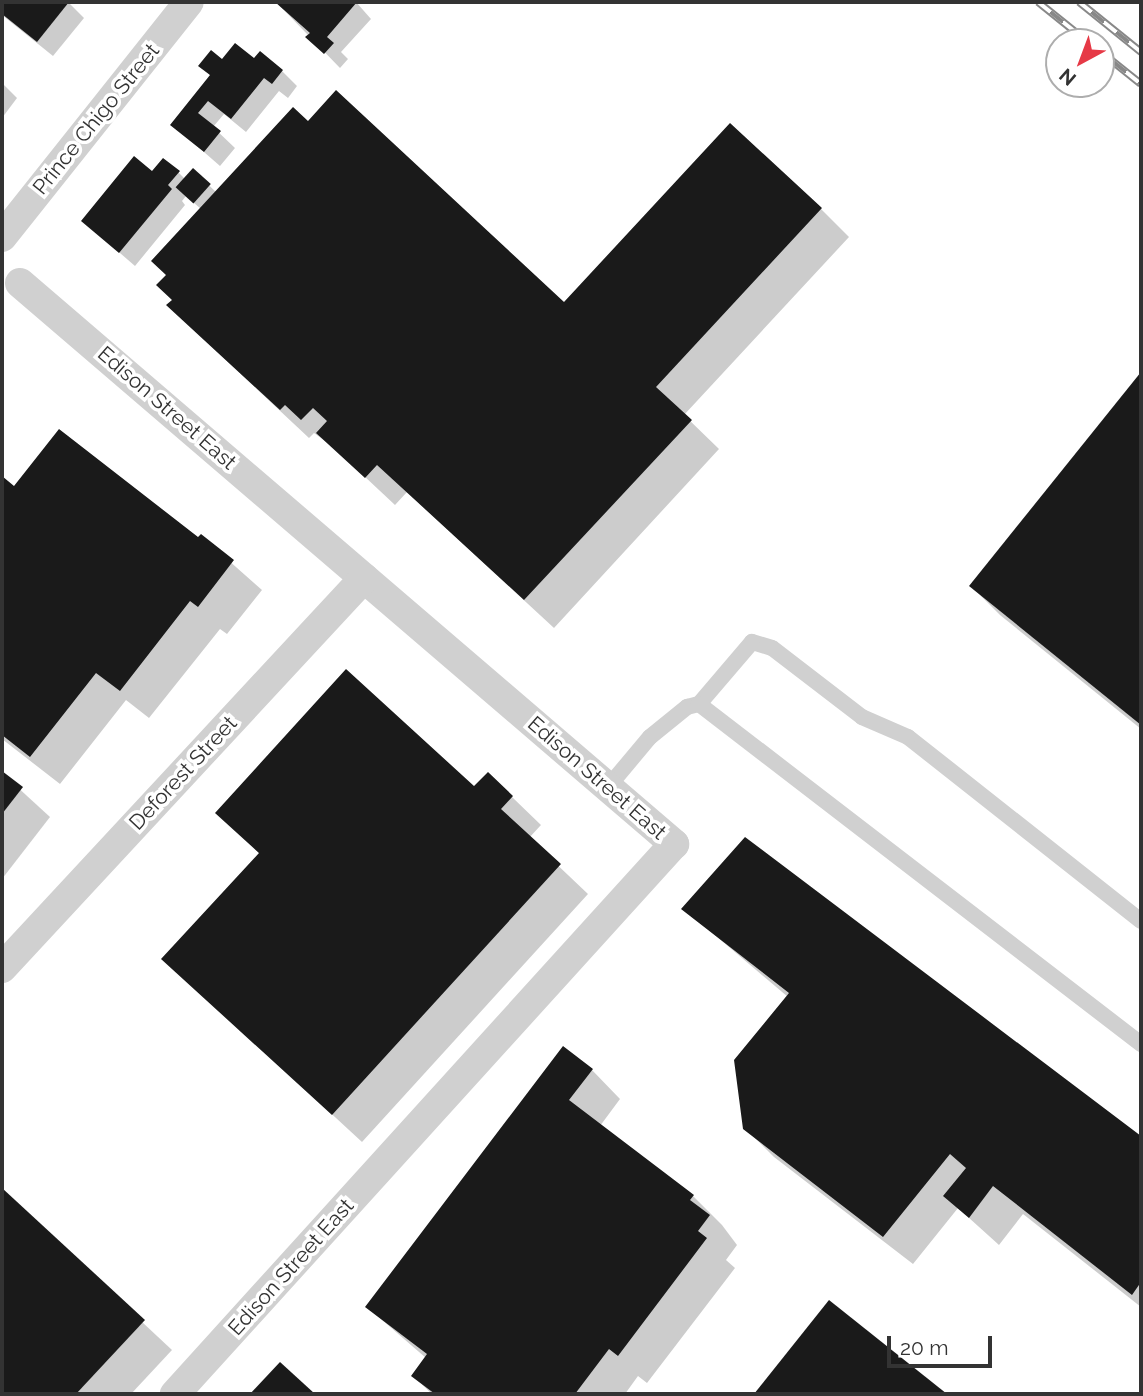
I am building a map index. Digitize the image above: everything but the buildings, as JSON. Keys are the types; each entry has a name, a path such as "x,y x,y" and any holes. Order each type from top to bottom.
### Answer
{"street":[{"name":"Prince Chigo Street","path":"2,237 189,2"},
{"name":"Edison Street East","path":"20,282 674,844 175,1394"},
{"name":"Deforest Street","path":"2,968 364,578"}],"lane":[{"path":"608,787 650,737 687,707 699,704 752,642 772,648 862,717 908,737 1141,921"},
{"path":"699,704 1141,1044"}],"railway":[{"path":"1038,2 1070,28"},
{"path":"1079,2 1141,52"},
{"path":"1115,63 1141,84"}]}
